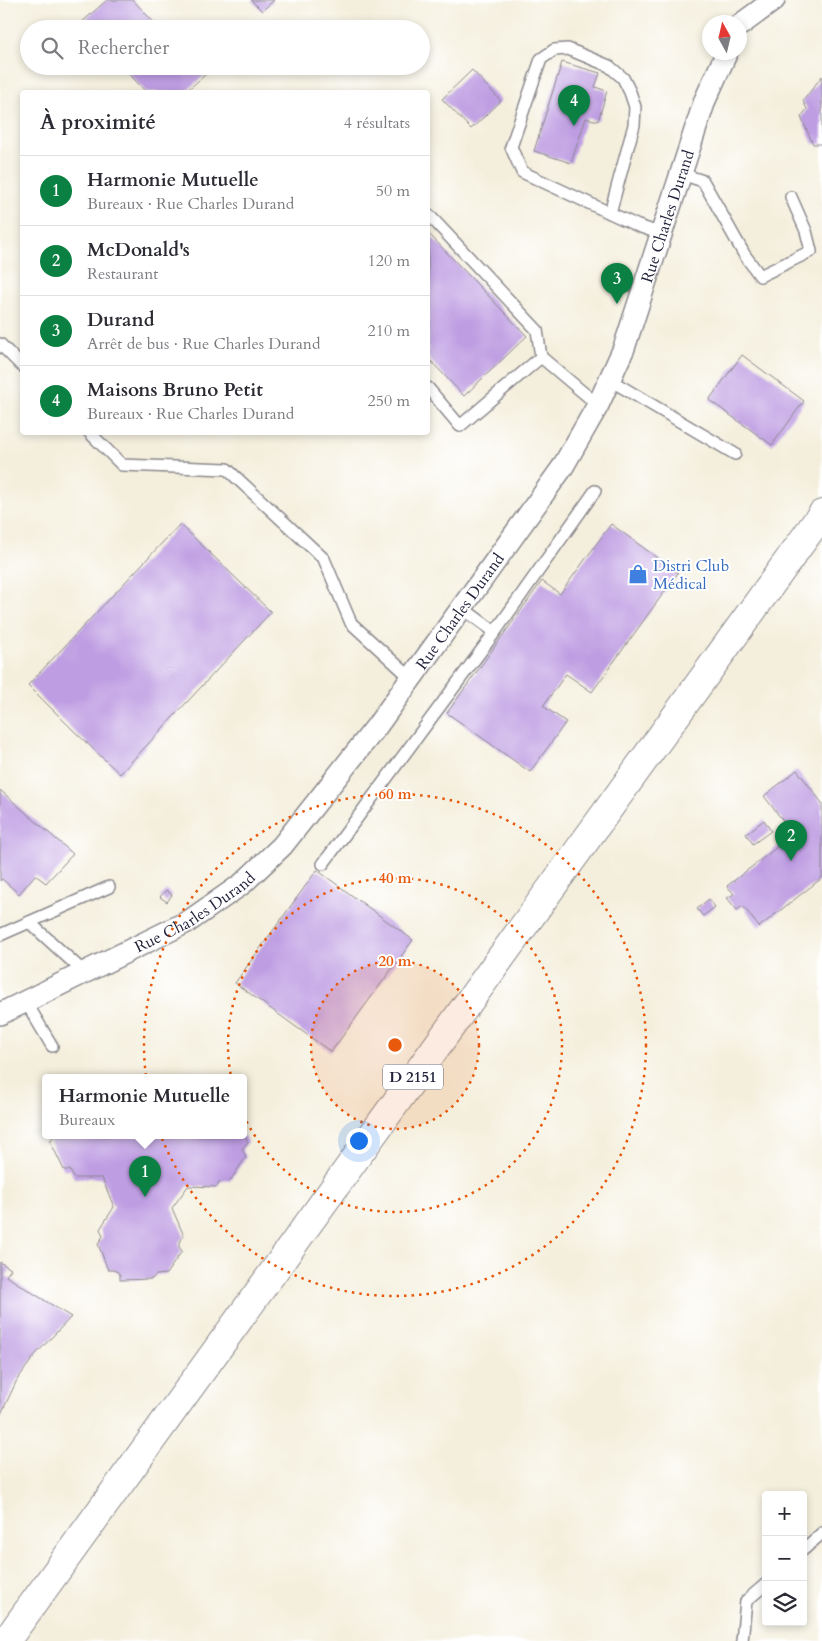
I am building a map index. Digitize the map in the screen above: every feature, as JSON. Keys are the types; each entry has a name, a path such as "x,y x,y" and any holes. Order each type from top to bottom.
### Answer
{"main road":[{"name":"D 2151","path":"6,1641 822,514"}],"street":[{"path":"747,20 774,0"},
{"name":"Rue Charles Durand","path":"0,1014 189,921 242,884 282,846 378,726 461,607 562,468 598,405 624,348 705,100 723,60"}],"lane":[{"path":"610,212 634,125 635,107 630,92 623,78 609,66 568,49 554,50 540,59 511,147 522,172 638,226 662,234"},
{"path":"682,174 704,181 744,254 760,276 811,251 806,231 791,197"},
{"path":"430,216 537,330 541,357 598,405"},
{"path":"0,344 20,364"},
{"path":"430,390 460,426 541,357"},
{"path":"610,380 734,454"},
{"path":"92,435 122,465 227,470 324,558 351,623 411,678"},
{"path":"323,864 495,632 595,492"},
{"path":"461,607 495,632"},
{"path":"0,935 109,887"},
{"path":"29,922 85,973"},
{"path":"26,1002 52,1046"},
{"path":"807,1546 822,1533"},
{"path":"742,1641 746,1601 762,1587"}],"building":[{"path":"107,0 133,0 152,20 84,20"},
{"path":"251,0 274,0 262,11"},
{"path":"562,62 600,73 595,87 607,91 598,121 586,118 571,163 534,151"},
{"path":"472,70 501,101 471,129 442,99"},
{"path":"130,75 205,75 187,90 144,90"},
{"path":"822,76 822,144 813,144 801,117 807,109 803,101"},
{"path":"430,235 527,336 464,396 430,360"},
{"path":"742,355 804,401 772,445 709,400"},
{"path":"180,524 271,612 120,774 28,685"},
{"path":"611,524 678,573 592,692 566,674 543,706 566,722 530,772 447,713 542,581 560,594"},
{"path":"797,770 822,803 822,878 759,927 743,906 737,910 727,898 734,894 727,886 781,844 775,835 787,826 764,796"},
{"path":"0,790 73,854 46,883 35,875 19,894 2,879 0,881"},
{"path":"764,820 771,831 753,844 746,834"},
{"path":"317,870 413,940 331,1052 235,983"},
{"path":"166,890 172,895 167,902 160,897"},
{"path":"709,899 715,907 703,916 697,909"},
{"path":"52,1139 246,1139 248,1142 242,1149 246,1157 230,1181 224,1180 217,1187 188,1186 172,1208 184,1236 179,1242 179,1247 182,1251 166,1274 156,1275 152,1279 120,1280 118,1272 108,1270 98,1244 103,1236 100,1229 114,1207 102,1178 74,1178 70,1170 64,1170 50,1141"},
{"path":"0,1262 11,1269 6,1276 71,1317 35,1355 17,1380 0,1416"}],"place":[{"name":"Maisons Bruno Petit","path":"574,126"},
{"name":"Durand","path":"617,304"},
{"name":"Distri Club Médical","path":"638,574"},
{"name":"McDonald's","path":"791,861"},
{"name":"Harmonie Mutuelle","path":"145,1197"}]}
